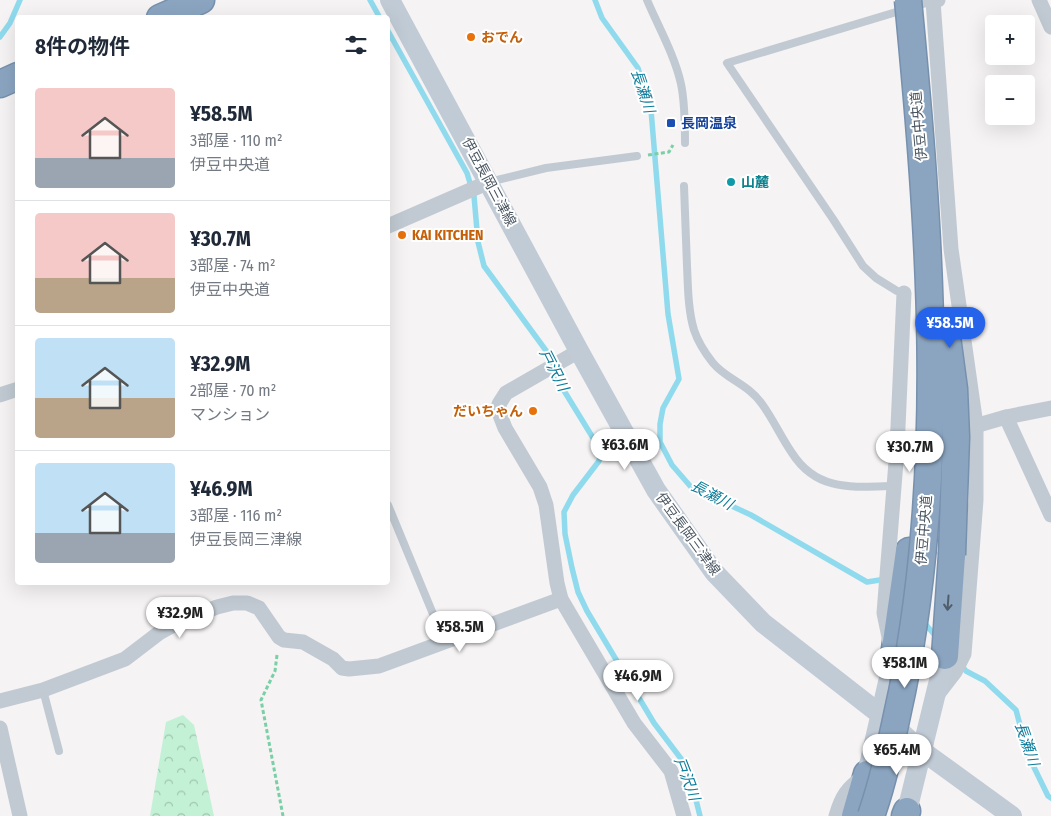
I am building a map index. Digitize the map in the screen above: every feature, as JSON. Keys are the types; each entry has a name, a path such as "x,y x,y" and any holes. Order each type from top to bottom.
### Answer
{"highway":[{"path":"167,15 201,0"},
{"name":"伊豆中央道","path":"872,816 890,747 912,636 925,533 930,460 931,365 921,140 924,0"},
{"name":"伊豆中央道","path":"901,815 901,748 924,638 930,596 941,460 939,282 924,0"},
{"path":"0,84 15,77"},
{"path":"894,656 909,551 920,304 927,250"},
{"path":"939,282 954,389 956,437 952,555 945,656"},
{"path":"855,816 867,774"}],"main road":[{"name":"伊豆長岡三津線","path":"390,0 656,490 714,572 763,623 881,715 921,750 1012,816"},
{"path":"867,774 894,656"},
{"path":"901,815 936,698 945,656"}],"street":[{"path":"924,0 951,249 976,425 976,500 964,654 955,672 936,698"},
{"path":"1039,0 1051,26"},
{"path":"390,225 489,182"},
{"path":"894,656 884,613 897,449 904,292"},
{"path":"579,351 506,393 499,404 500,415 505,428 540,487 546,505 561,599 634,723 672,771 684,816"},
{"path":"1,392 15,390"},
{"path":"897,449 1006,417 1051,408"},
{"path":"1006,417 1051,515"},
{"path":"0,701 43,690 125,659 160,633 181,621 233,603 247,603 259,608 279,637 284,640 303,642 333,659 342,668 349,669 380,666 561,599"},
{"path":"0,728 20,816"},
{"path":"836,816 841,799 852,786 867,774"}],"lane":[{"path":"647,0 681,85 685,143"},
{"path":"904,292 897,291 876,278 863,266 727,63 924,0"},
{"path":"489,182 546,168 637,156"},
{"path":"684,186 690,315 697,339 705,353 715,365 754,393 766,409 792,454 811,474 833,485 851,487 894,486"},
{"path":"390,510 445,643"},
{"path":"43,690 59,751"}],"path":[{"path":"648,155 665,152"},
{"path":"279,637 275,671 261,700 283,816"}],"green space":[{"path":"183,715 194,725 214,816 150,816 166,722"}],"waterway":[{"path":"0,37 10,23 20,0"},
{"name":"戸沢川","path":"370,0 378,15"},
{"name":"長瀬川","path":"595,0 602,18 638,68 651,110 668,314 679,379 663,408 660,424 660,442 672,465 691,487 751,515 867,582 886,579"},
{"name":"戸沢川","path":"390,35 467,173 474,196 478,242 484,266 550,356 555,376 601,451 599,461 573,495 564,512 565,534 578,592 587,611 654,723 682,760 691,780 700,816"},
{"name":"長瀬川","path":"922,620 938,639"},
{"name":"長瀬川","path":"961,665 966,671 985,681 1016,710 1028,755 1048,796 1051,798"}],"place":[{"name":"おでん","path":"471,37"},
{"name":"長岡温泉","path":"671,123"},
{"name":"山麓","path":"731,182"},
{"name":"KAI KITCHEN","path":"402,235"},
{"name":"だいちゃん","path":"533,411"}]}
